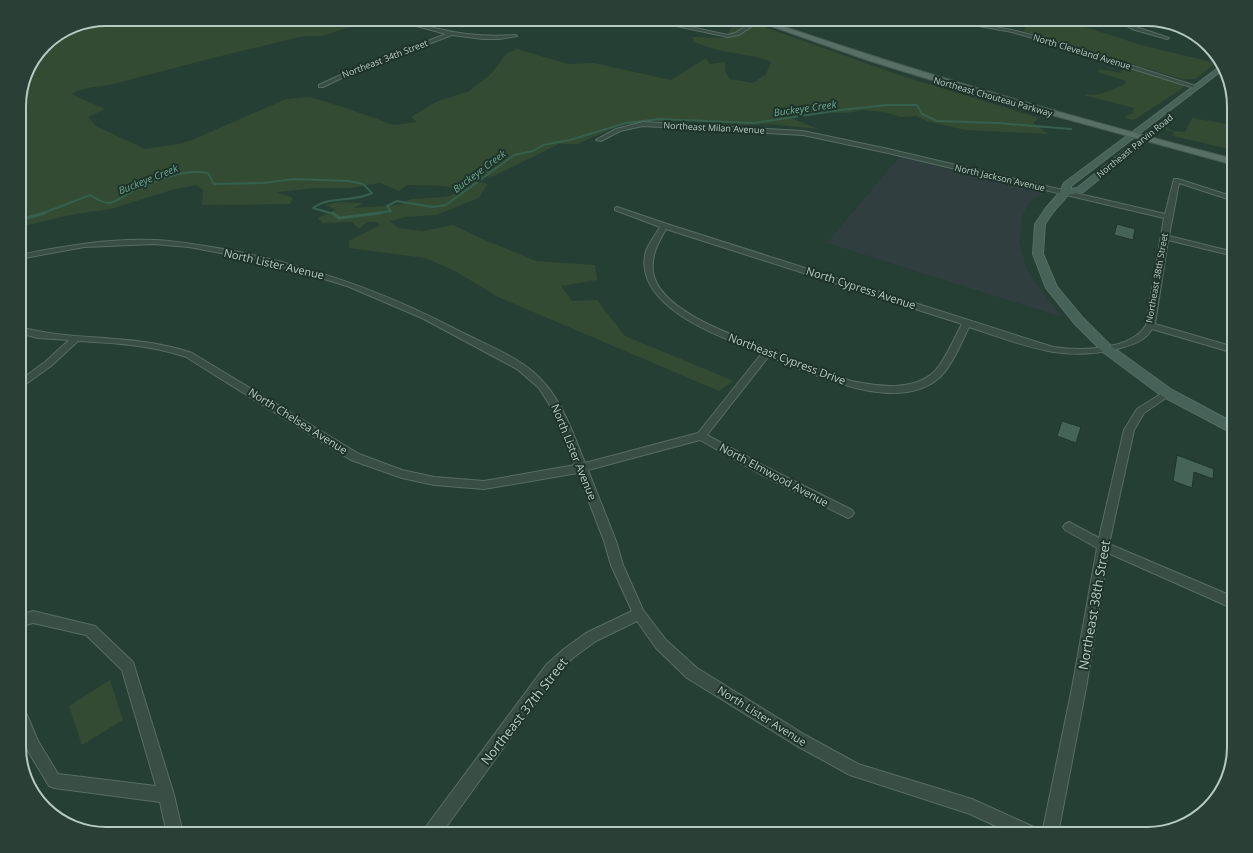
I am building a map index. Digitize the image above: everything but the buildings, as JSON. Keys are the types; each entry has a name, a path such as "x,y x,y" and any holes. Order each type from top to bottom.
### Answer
{"main road":[{"name":"Northeast Chouteau Parkway","path":"775,26 875,61 1131,138 1151,131 1227,159"},
{"name":"Northeast Chouteau Parkway","path":"793,26 849,46 968,84 1227,150"},
{"name":"Northeast Parvin Road","path":"1151,131 1196,87 1219,70"},
{"name":"Northeast Parvin Road","path":"1065,193 1080,190 1192,98 1196,87"},
{"path":"999,99 1118,128 1151,131 1164,141 1227,155"},
{"name":"Northeast Parvin Road","path":"1131,138 1067,185 1065,193 1049,210 1040,224 1038,254 1052,288 1078,320 1107,349 1167,393 1227,425"}],"street":[{"path":"420,26 450,34 486,38 515,36"},
{"path":"680,26 728,36 738,34 750,26"},
{"name":"North Cleveland Avenue","path":"983,26 1012,31 1046,40 1196,87"},
{"path":"1130,26 1167,38"},
{"name":"Northeast 34th Street","path":"321,86 361,67 395,56 450,34"},
{"name":"Northeast Milan Avenue","path":"599,140 618,130 643,124 802,133 832,138"},
{"name":"North Jackson Avenue","path":"832,138 1168,217"},
{"name":"Northeast 38th Street","path":"1107,349 1136,341 1144,335 1150,325 1164,237 1176,180 1227,197"},
{"name":"North Cypress Avenue","path":"617,209 664,226 1058,351 1082,353 1107,349"},
{"name":"Northeast Cypress Drive","path":"664,226 653,242 650,255 650,270 658,291 668,303 708,328 849,384 866,387 897,389 916,385 937,375 967,322"},
{"path":"1164,237 1227,252"},
{"name":"North Lister Avenue","path":"26,256 58,249 96,244 132,242 169,243 269,260 350,284 426,316 506,358 532,376 542,386 559,410 610,541 617,565 639,614 661,644 692,672 802,741 855,770 972,808 1014,827"},
{"path":"1150,325 1227,348"},
{"name":"North Chelsea Avenue","path":"26,332 38,335 153,345 189,355 355,457 397,474 446,484 484,485 581,468"},
{"path":"26,381 48,364 76,338"},
{"path":"581,468 701,436 768,352"},
{"name":"Northeast 38th Street","path":"1051,827 1079,688 1103,546 1129,430 1140,411 1167,393"},
{"name":"North Elmwood Avenue","path":"701,436 764,471 848,513"},
{"path":"1069,527 1103,546 1227,600"},
{"name":"Northeast 37th Street","path":"436,827 551,670 569,653 591,637 639,614"},
{"path":"26,619 34,617 90,630 128,666 166,795 173,827"},
{"path":"26,728 34,746 54,781 166,795"}],"shaded area":[{"path":"899,157 1043,193 1029,203 1023,214 1019,242 1026,267 1033,280 1062,317 827,243"}],"green space":[{"path":"106,26 353,26 322,36 303,36 118,83 82,89 71,94 105,109 88,117 96,126 145,149 179,144 192,140 286,99 310,97 394,125 417,122 411,117 436,102 469,91 491,74 507,53 517,49 568,64 594,63 671,80 706,58 710,64 725,62 725,71 730,79 753,83 766,74 771,62 757,57 724,51 694,42 692,37 725,38 732,27 726,26 762,26 902,76 1039,118 1033,123 1048,134 965,130 927,121 916,116 901,117 883,112 862,110 847,113 810,112 793,119 819,129 768,124 742,125 700,121 656,121 621,125 577,144 559,144 494,176 468,179 487,184 479,198 436,215 406,217 390,221 398,228 423,231 453,225 536,261 595,265 597,280 561,286 572,301 597,300 625,336 734,381 719,391 498,297 455,271 425,258 349,248 349,241 380,225 376,222 367,222 359,229 352,222 323,223 317,218 336,210 325,205 339,202 364,203 353,208 398,205 411,199 446,197 459,192 446,186 407,185 399,191 380,183 351,188 316,188 277,192 293,198 290,204 202,205 203,190 197,185 175,189 111,209 76,214 26,225 26,101 29,85 34,71 46,53 66,37 80,31"},
{"path":"1027,26 1083,26 1141,45 1215,64 1195,79 1182,79 1023,31"},
{"path":"1124,66 1184,85 1183,88 1134,120 1125,118 1125,116 1133,113 1134,108 1084,95 1100,94 1124,85 1126,81 1098,72 1099,69 1121,73"},
{"path":"1192,118 1227,124 1227,148 1177,137 1172,135 1174,132 1165,130 1166,127 1173,131 1185,132"},
{"path":"110,680 123,720 82,745 69,706"}],"waterway":[{"name":"Buckeye Creek","path":"371,214 391,211 387,206 397,201 433,207 446,205 514,155 533,151 543,145 570,140 626,123 660,119 754,123 841,110 887,105 917,105 922,114 937,121 998,123 1071,129"},
{"name":"Buckeye Creek","path":"41,214 90,195 102,202 110,203 129,193 167,177 188,172 208,173 214,184 262,183 295,179 348,181 363,184 372,193 357,198 327,202 313,208 334,214"},
{"name":"Buckeye Creek","path":"26,218 45,213"},
{"name":"Buckeye Creek","path":"333,213 339,218 380,213"}]}
